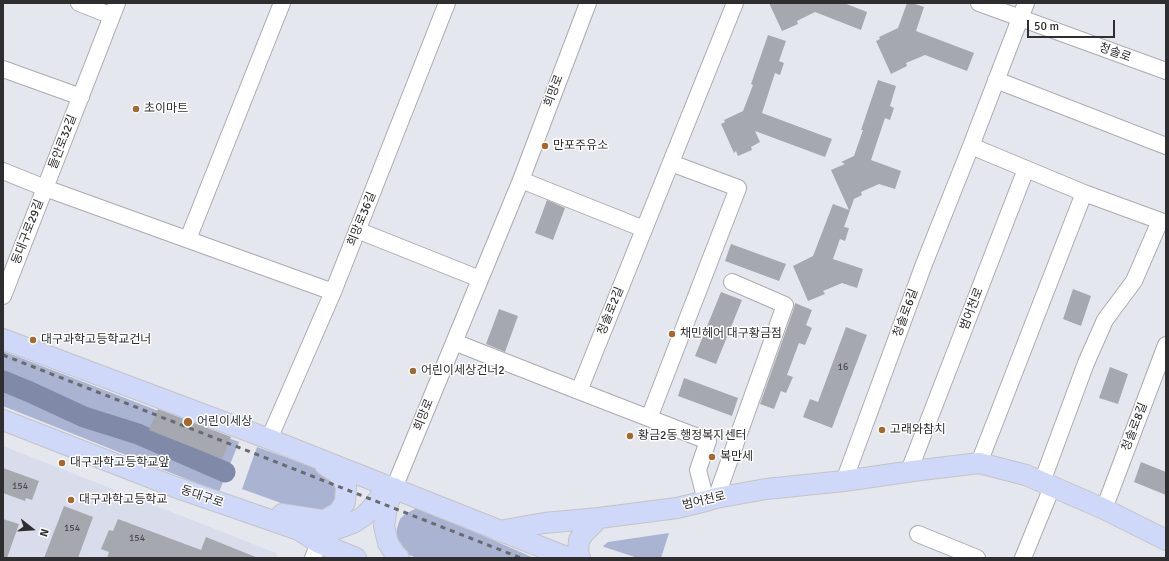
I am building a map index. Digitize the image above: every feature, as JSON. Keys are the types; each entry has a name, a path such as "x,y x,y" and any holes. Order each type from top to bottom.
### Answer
{"main road":[{"path":"3,339 269,438 569,558"},
{"name":"동대구로","path":"3,420 172,486 301,531 316,551 356,558"},
{"path":"236,509 265,509 316,520 327,519 336,515 343,507 346,497 346,487 343,479 337,473 309,455"},
{"name":"범어천로","path":"499,531 544,522 598,518 677,508 766,488 844,481 909,471 980,463 1026,475 1104,509 1166,540"},
{"path":"301,531 317,533 329,532 353,523 373,508 380,497 394,488"},
{"path":"394,488 387,507 384,526 388,544 399,558"},
{"path":"580,558 578,551 579,540 598,518"}],"street":[{"name":"들안로32길","path":"45,188 115,9 79,3"},
{"path":"188,239 282,3"},
{"name":"희망로36길","path":"333,292 447,3"},
{"name":"희망로","path":"394,488 521,180 588,3"},
{"name":"청솔로2길","path":"579,391 735,3"},
{"name":"청솔로","path":"979,3 1166,71"},
{"path":"1020,19 1026,3"},
{"name":"청솔로6길","path":"844,481 924,264 1020,19"},
{"path":"3,69 81,97"},
{"path":"996,80 1166,146"},
{"path":"971,146 1084,193 1163,222 1134,281 1105,320 1086,363 1023,558"},
{"path":"649,418 738,188 671,163"},
{"name":"범어천로","path":"909,471 1026,169"},
{"name":"동대구로29길","path":"3,172 45,188 3,296"},
{"path":"521,180 644,229"},
{"path":"45,188 333,292 269,438"},
{"path":"980,463 1084,193"},
{"path":"357,230 480,278"},
{"path":"711,500 786,305 732,282"},
{"path":"454,342 708,441 698,470 711,500"},
{"name":"청솔로8길","path":"1104,509 1166,345"},
{"path":"918,534 977,558"}],"shaded area":[{"path":"3,351 239,442 219,492 3,406"},
{"name":"대구과학고등학교","path":"3,446 276,553 278,558 3,558"},
{"path":"257,447 334,475 343,496 320,517 242,489"},
{"path":"417,508 534,558 417,558 404,553 396,536 397,528 400,519 405,514"},
{"path":"669,533 661,558 638,558 603,546 608,542"}],"building":[{"path":"769,3 844,3 867,12 861,30 815,12 797,21 798,24 782,31"},
{"path":"907,3 924,7 916,31 974,53 967,71 925,55 906,63 907,66 891,74 876,41 880,39 879,37 898,28"},
{"path":"768,35 786,41 779,61 784,63 780,75 775,73 762,113 832,139 825,157 755,131 760,142 751,147 752,150 738,156 736,151 734,153 721,124 725,122 724,120 743,111 753,85 751,84"},
{"path":"878,80 896,86 890,106 894,108 890,120 885,118 871,160 901,171 895,189 879,184 861,192 862,195 854,199 844,227 849,228 845,241 840,239 833,259 863,269 857,288 842,283 823,291 825,294 808,301 793,266 813,256 833,204 849,210 831,170 845,164 841,162 854,156"},
{"path":"547,200 565,208 553,240 535,233"},
{"path":"731,244 786,264 779,281 725,261"},
{"path":"1073,289 1091,296 1081,326 1063,319"},
{"path":"721,292 742,300 716,364 695,356"},
{"path":"795,303 812,310 806,325 812,328 805,345 799,343 787,375 793,377 786,393 781,391 774,409 760,404"},
{"path":"499,309 518,316 505,352 486,344"},
{"path":"846,327 867,335 832,428 803,417 810,399 818,402"},
{"path":"1110,367 1128,374 1118,404 1099,398"},
{"path":"684,378 738,398 732,416 678,396"},
{"path":"158,409 231,437 222,459 149,430"},
{"path":"1141,462 1166,472 1166,495 1134,482"},
{"path":"3,468 39,481 32,500 26,498 25,501 3,493"},
{"path":"64,506 93,517 78,558 44,558"},
{"path":"3,519 19,524 7,558 3,558"},
{"path":"118,519 201,550 206,537 258,558 107,558 109,552 101,549 109,530 113,531"}],"waterway":[{"path":"3,381 84,417 138,434 225,472"}],"railway":[{"path":"3,355 521,558"}],"place":[{"name":"초이마트","path":"136,109"},
{"name":"만포주유소","path":"545,146"},
{"name":"채민헤어 대구황금점","path":"672,334"},
{"name":"대구과학고등학교건너","path":"33,340"},
{"name":"어린이세상건너2","path":"413,371"},
{"name":"어린이세상","path":"188,422"},
{"name":"고래와참치","path":"882,430"},
{"name":"황금2동 행정복지센터","path":"630,436"},
{"name":"복만세","path":"712,457"},
{"name":"대구과학고등학교앞","path":"62,463"},
{"name":"대구과학고등학교","path":"71,500"}]}
